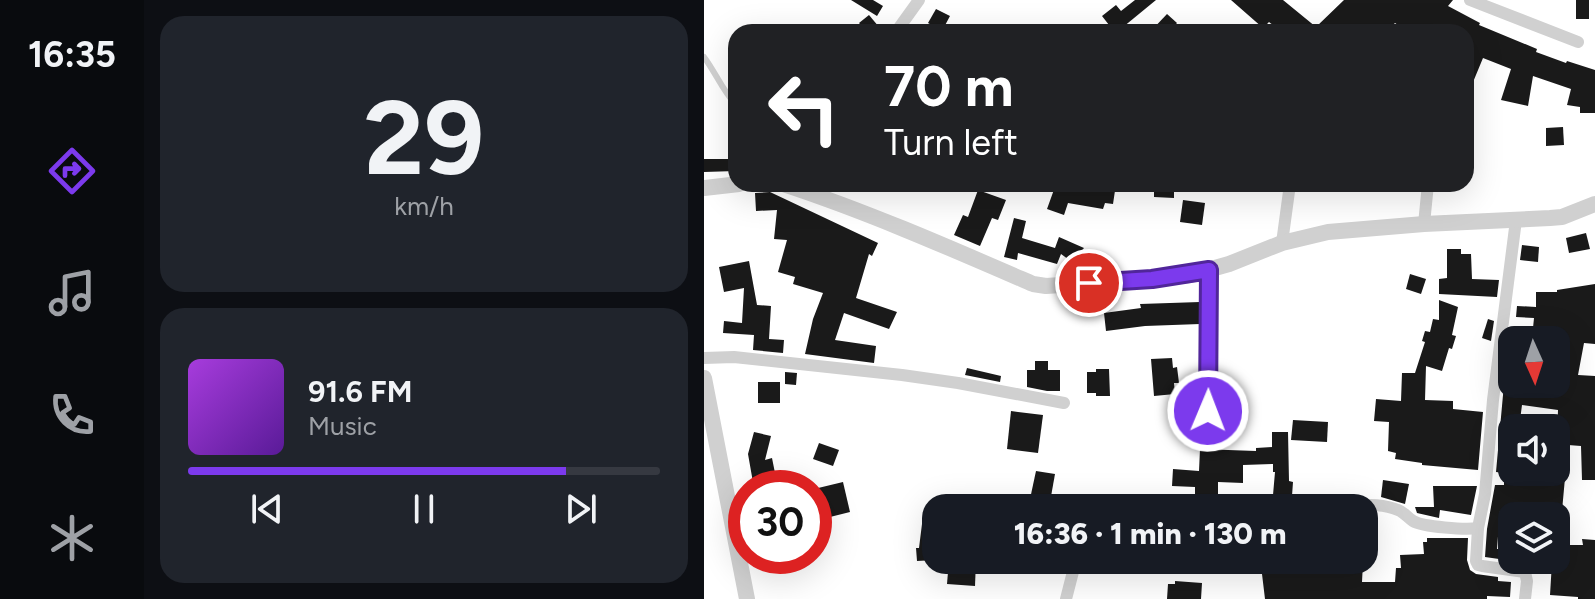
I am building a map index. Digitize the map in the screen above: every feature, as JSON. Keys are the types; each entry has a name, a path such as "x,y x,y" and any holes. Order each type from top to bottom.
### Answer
{"street":[{"path":"902,24 919,0"},
{"path":"1470,0 1578,42"},
{"path":"704,188 728,185"},
{"path":"808,192 906,229 1033,284 1057,285 1152,279 1209,270 1282,243 1328,232 1562,217 1595,204"},
{"path":"1282,243 1289,192"},
{"path":"1424,224 1427,192"},
{"path":"1516,220 1476,561 1478,565 1525,572 1525,599"},
{"path":"1208,440 1209,270"},
{"path":"704,358 734,357 902,375 1064,403"},
{"path":"704,378 747,599"},
{"path":"1378,506 1399,510 1420,524 1478,528"},
{"path":"1066,599 1072,574"}],"lane":[{"path":"704,57 728,96"}],"building":[{"path":"851,0 873,0 883,6 877,16"},
{"path":"1135,0 1156,0 1127,24 1108,24 1102,16 1116,5 1121,11"},
{"path":"1231,0 1283,0 1312,24 1269,22 1258,24"},
{"path":"1344,0 1453,0 1448,6 1479,25 1537,49 1536,52 1595,70 1595,113 1580,113 1580,107 1567,105 1571,89 1533,76 1528,106 1501,100 1511,69 1483,58 1474,80 1474,24 1319,24"},
{"path":"1576,0 1589,0 1589,19 1576,19"},
{"path":"936,9 950,16 946,24 928,23"},
{"path":"1167,14 1177,23 1176,24 1158,24"},
{"path":"869,15 876,24 860,24"},
{"path":"1563,127 1564,145 1546,146 1546,128"},
{"path":"704,159 728,159 728,171 704,172"},
{"path":"770,192 878,243 872,256 869,254 856,298 897,312 889,329 844,313 835,340 876,346 874,363 805,354 823,293 793,284 795,277 778,272 787,240 774,239 777,210 756,211 755,193"},
{"path":"977,192 1006,200 998,220 992,218 980,246 954,235 963,215 968,217"},
{"path":"1053,192 1115,192 1113,204 1105,203 1103,209 1068,203 1064,215 1047,209"},
{"path":"1154,192 1174,192 1174,198 1154,197"},
{"path":"1183,200 1205,203 1202,225 1180,222"},
{"path":"1014,218 1026,221 1022,238 1055,248 1059,237 1084,248 1072,262 1061,254 1057,264 1018,253 1017,260 1004,257"},
{"path":"1586,233 1590,249 1569,253 1566,238"},
{"path":"1522,245 1539,247 1538,262 1520,260"},
{"path":"1447,249 1461,249 1461,254 1471,254 1472,279 1499,280 1497,297 1439,294 1439,279 1447,278"},
{"path":"749,261 757,305 771,306 769,339 784,340 783,353 753,350 754,335 723,333 724,321 742,323 744,288 724,292 719,267"},
{"path":"1410,274 1426,279 1421,294 1406,289"},
{"path":"1595,284 1595,344 1584,343 1578,375 1595,376 1595,480 1582,480 1581,446 1570,445 1570,414 1522,405 1521,414 1501,414 1503,398 1570,398 1570,326 1533,326 1534,318 1516,317 1517,306 1536,307 1536,292 1557,292"},
{"path":"1439,300 1458,307 1452,335 1456,336 1442,371 1426,366 1425,400 1453,401 1453,409 1483,412 1478,470 1422,465 1395,459 1396,453 1388,451 1389,422 1374,421 1376,399 1401,401 1402,373 1415,373 1425,342 1422,341 1425,331 1430,332 1433,319 1439,320"},
{"path":"1200,302 1200,324 1106,331 1104,313 1141,308 1140,304"},
{"path":"1488,319 1494,321 1491,341 1482,338"},
{"path":"1172,358 1179,383 1174,383 1175,394 1154,396 1151,359"},
{"path":"1035,361 1048,361 1048,370 1060,370 1060,391 1027,387 1027,370 1035,370"},
{"path":"967,368 1001,376 1000,382 965,375"},
{"path":"1096,369 1109,369 1110,396 1087,393 1087,372 1096,372"},
{"path":"785,372 797,373 796,385 785,384"},
{"path":"758,382 780,382 780,403 758,403"},
{"path":"1011,411 1043,415 1038,453 1007,449"},
{"path":"1293,420 1328,422 1327,442 1291,440"},
{"path":"754,432 771,436 765,460 772,458 774,470 751,470 748,454"},
{"path":"1272,432 1288,432 1292,494 1273,494 1273,464 1243,465 1243,483 1218,482 1218,494 1195,494 1195,487 1172,486 1173,469 1199,471 1200,449 1256,451 1256,448 1272,447"},
{"path":"819,443 839,450 833,466 813,459"},
{"path":"1036,471 1055,474 1051,494 1031,494"},
{"path":"1383,480 1409,484 1405,504 1381,497"},
{"path":"843,482 850,512 832,516 832,485"},
{"path":"1495,485 1564,486 1563,502 1498,502 1498,559 1485,557"},
{"path":"1433,486 1477,486 1471,515 1440,510 1439,518 1417,513 1415,507 1434,507"},
{"path":"922,524 922,561 917,561 916,548 919,548"},
{"path":"1427,538 1468,538 1470,570 1476,574 1498,577 1498,581 1511,582 1510,597 1265,599 1262,574 1362,574 1362,582 1395,582 1396,568 1401,568 1400,555 1424,554 1423,542 1427,542"},
{"path":"1582,539 1595,540 1595,599 1550,595 1551,574 1570,574 1570,545 1583,545"},
{"path":"948,574 975,574 975,586 947,584"},
{"path":"1175,581 1202,583 1201,599 1167,599 1168,584 1175,584"}],"route":[{"path":"1089,283 1190,275 1209,270 1208,411"}]}
